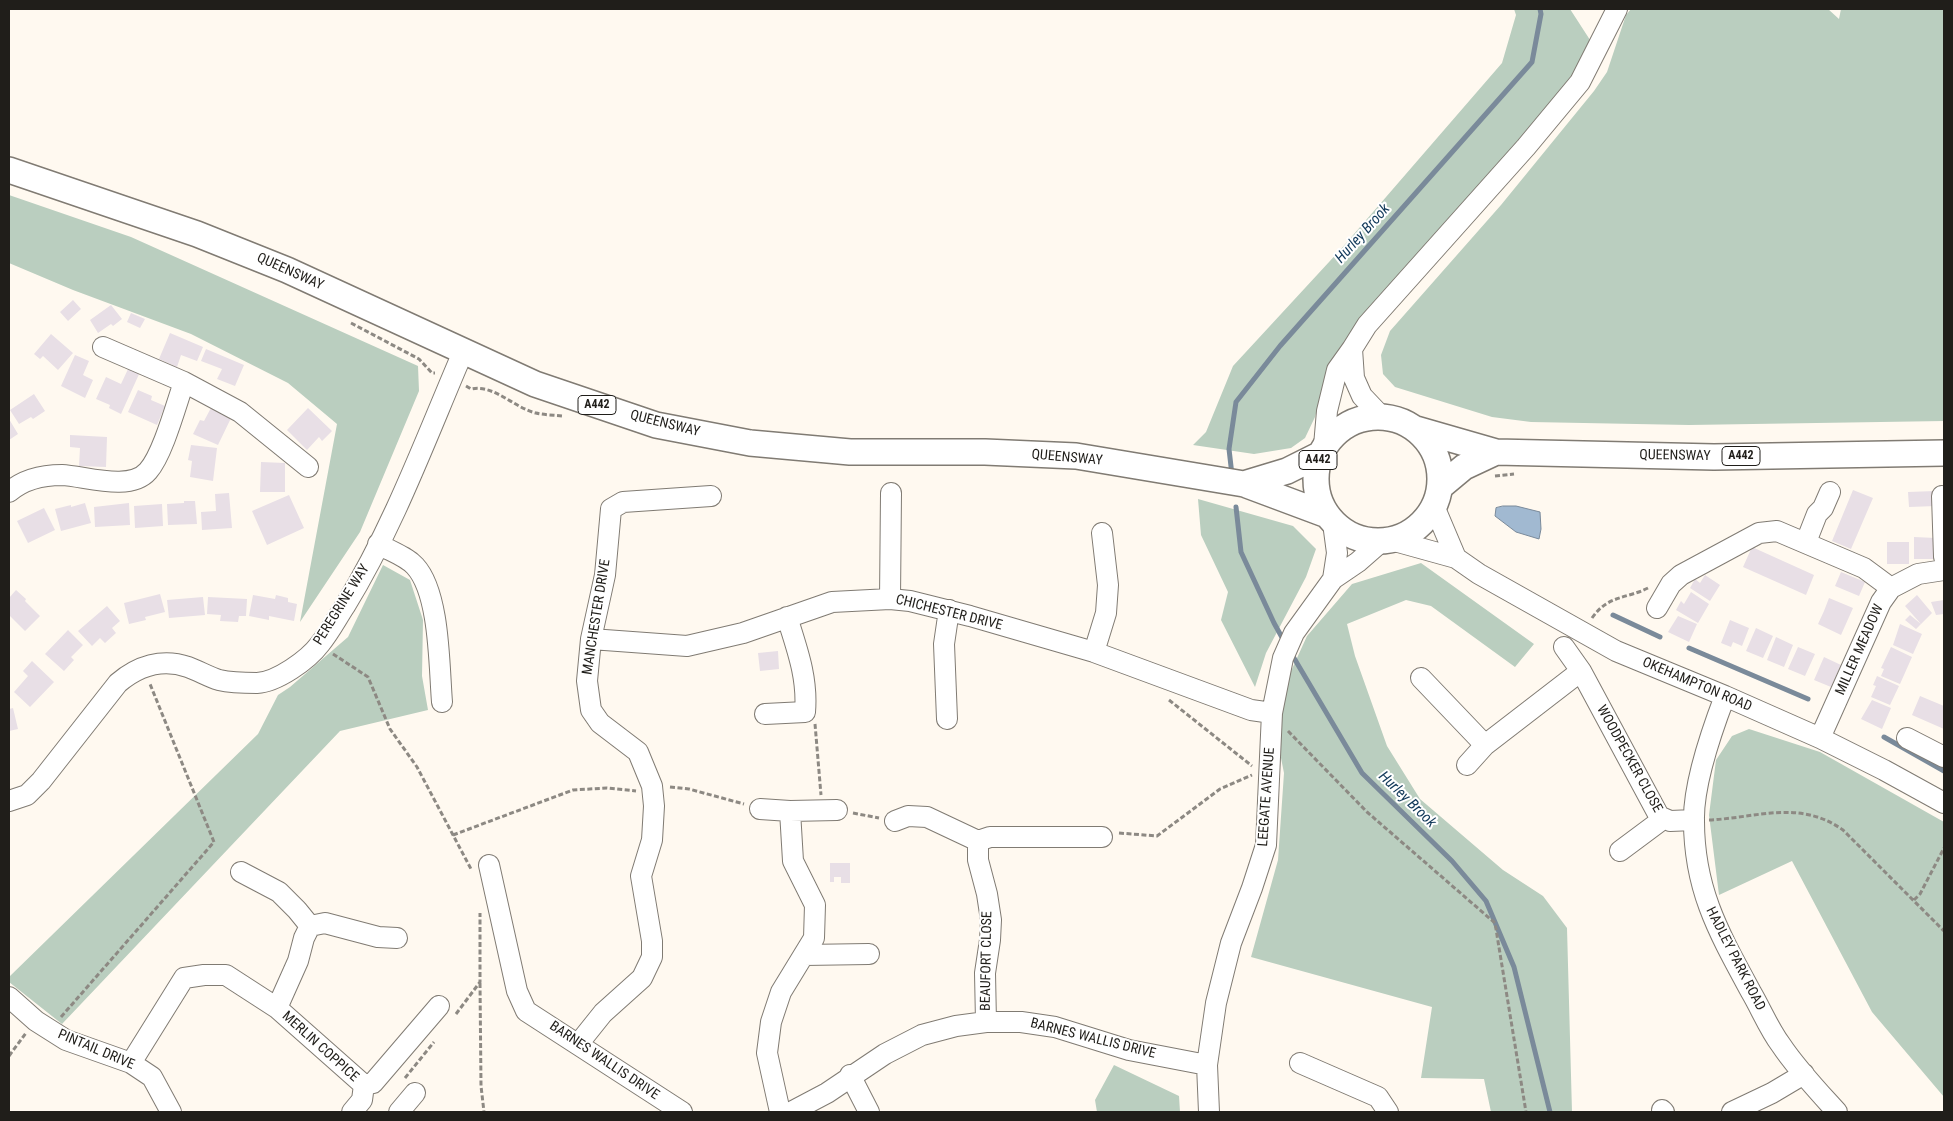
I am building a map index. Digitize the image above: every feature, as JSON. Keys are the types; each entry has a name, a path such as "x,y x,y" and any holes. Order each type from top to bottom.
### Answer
{"main road":[{"name":"QUEENSWAY","path":"9,170 197,234 287,270 535,384 656,425 750,443 850,452 986,452 1076,456 1236,482"},
{"name":"A442","path":"1236,482 1287,471 1322,450 1339,429 1358,419 1381,416 1399,420 1416,429 1496,452"},
{"name":"A442","path":"1416,429 1430,445 1439,465 1437,497"},
{"name":"A442","path":"1322,450 1315,476 1317,496 1330,519"},
{"name":"QUEENSWAY","path":"1496,452 1714,457 1944,453"},
{"name":"A442","path":"1236,482 1330,519 1347,533 1364,540 1386,540 1409,533 1423,521 1437,497 1464,467 1496,452"}],"street":[{"path":"1322,450 1327,412 1338,370 1367,325 1526,147 1580,82 1617,9"},
{"path":"103,347 184,382 240,412 308,467"},
{"path":"1352,349 1354,378 1362,396 1381,416"},
{"name":"PEREGRINE WAY","path":"9,801 27,795 41,781 118,683 131,672 162,663 177,664 219,680 238,683 260,683 281,676 298,665 320,645 362,578 417,466 463,352"},
{"path":"9,492 26,480 46,476 63,475 105,482 128,480 146,473 156,460 184,382"},
{"path":"1806,542 1817,514 1823,508 1830,492"},
{"path":"890,598 891,493"},
{"name":"MANCHESTER DRIVE","path":"579,1043 602,1013 642,978 652,957 652,941 641,876 652,840 654,806 652,789 638,752 600,723 591,710 587,680 590,639 605,575 611,509 623,502 711,496"},
{"path":"1942,496 1944,557"},
{"path":"1437,497 1456,558"},
{"name":"LEEGATE AVENUE","path":"1330,519 1337,553 1333,579"},
{"path":"1657,608 1671,584 1681,575 1759,533 1777,531 1806,542 1864,568 1891,588 1918,574 1944,570"},
{"path":"1094,652 1106,613 1108,585 1108,569 1102,533"},
{"name":"LEEGATE AVENUE","path":"1209,1112 1207,1065 1216,1003 1231,943 1266,845 1272,713 1283,658 1293,637 1333,579 1386,540"},
{"name":"OKEHAMPTON ROAD","path":"1386,540 1456,558 1479,574 1616,651 1820,738 1944,803"},
{"path":"378,544 414,565 426,584 434,609 442,702"},
{"name":"MILLER MEADOW","path":"1820,738 1881,602 1891,588"},
{"name":"CHICHESTER DRIVE","path":"590,639 687,646 743,633 832,602 890,598 949,610 1094,652 1252,710 1272,713"},
{"path":"947,719 944,644 949,610"},
{"path":"765,714 805,712 807,697 804,674 787,617"},
{"name":"WOODPECKER CLOSE","path":"1564,647 1581,671 1660,816 1670,821 1694,820"},
{"path":"1467,765 1485,745 1581,671"},
{"path":"1421,678 1485,745"},
{"name":"HADLEY PARK ROAD","path":"1725,696 1695,797 1696,854 1701,883 1715,924 1780,1045 1837,1112"},
{"path":"1907,738 1944,757"},
{"path":"760,809 790,815 831,810"},
{"path":"780,1112 766,1053 771,1022 781,992 814,938 815,905 793,860 790,815"},
{"path":"902,818 927,817 978,840 990,837 1107,835"},
{"path":"1620,851 1664,819"},
{"name":"BEAUFORT CLOSE","path":"978,840 978,860 987,894 991,920 985,973 986,1022"},
{"name":"BARNES WALLIS DRIVE","path":"480,867 517,991 526,1010 682,1112"},
{"path":"241,872 279,892 297,910 307,932 325,923 378,937 397,938"},
{"name":"MERLIN COPPICE","path":"277,1008 298,961 307,932"},
{"path":"804,955 869,954"},
{"name":"MERLIN COPPICE","path":"130,1063 184,978 204,975 226,975 277,1008 364,1086"},
{"name":"PINTAIL DRIVE","path":"9,998 43,1025 66,1040 130,1063 152,1077 171,1112"},
{"path":"352,1112 362,1100 364,1086 373,1082 445,1013"},
{"name":"BARNES WALLIS DRIVE","path":"791,1112 826,1093 885,1054 922,1035 956,1026 986,1022 1021,1022 1055,1027 1129,1050 1207,1065"},
{"path":"1300,1063 1378,1097 1388,1112"},
{"path":"1732,1112 1772,1093 1804,1074"},
{"path":"850,1076 869,1112"},
{"path":"399,1112 409,1087"}],"path":[{"path":"320,645 368,677 390,729 417,768 453,835 480,867"},
{"path":"9,1056 43,1025 214,842 143,667"},
{"path":"807,697 815,703 819,785 831,810 902,818"},
{"path":"1107,835 1156,836 1220,789 1259,772 1167,698"},
{"path":"1272,713 1367,812 1495,923 1526,1112"},
{"path":"453,835 573,790 606,788 689,789 760,809"},
{"path":"1694,820 1724,819 1782,811 1809,814 1828,820 1842,830 1944,931"},
{"path":"1914,900 1920,894 1944,848"},
{"path":"480,906 481,1086 484,1112"},
{"path":"445,1013 480,982"},
{"path":"409,1087 438,1036"}],"green space":[{"path":"1514,9 1570,9 1592,43 1553,108 1379,298 1336,354 1325,380 1315,417 1305,438 1291,448 1254,454 1193,445 1206,432 1233,366 1341,249 1502,63 1516,15"},
{"path":"1631,9 1828,9 1839,19 1841,9 1944,9 1944,421 1689,425 1531,422 1492,417 1395,387 1383,374 1381,355 1390,331 1501,205 1594,91 1607,72 1626,15"},
{"path":"9,195 131,237 418,366 419,391 360,532 300,622 337,424 288,383 191,334 73,290 9,263"},
{"path":"1198,499 1293,526 1316,549 1306,577 1266,653 1255,687 1221,620 1228,592 1201,535"},
{"path":"1421,563 1534,644 1515,667 1431,606 1406,600 1347,624 1355,656 1387,746 1420,799 1503,870 1543,896 1567,928 1572,1112 1491,1112 1484,1079 1421,1078 1432,1007 1251,957 1278,860 1284,773 1272,713 1307,636 1352,584"},
{"path":"383,565 410,580 423,620 422,676 428,710 340,731 62,1024 9,982 9,977 258,734 278,695 348,637"},
{"path":"1749,729 1820,752 1944,822 1944,1097 1872,1012 1792,861 1719,895 1709,815 1716,760 1732,736"},
{"path":"1114,1065 1179,1096 1180,1112 1097,1112 1095,1100"}],"water":[{"path":"1516,506 1540,512 1541,529 1539,539 1516,532 1495,516 1496,508"}],"building":[{"path":"73,300 81,309 68,321 60,312"},
{"path":"111,305 122,319 113,326 111,324 98,333 90,320"},
{"path":"131,313 145,319 140,328 127,322"},
{"path":"170,333 203,347 197,361 181,355 177,367 159,359"},
{"path":"51,334 73,353 58,370 43,356 40,359 34,354"},
{"path":"206,349 244,365 235,386 217,379 222,369 201,361"},
{"path":"75,355 89,361 83,375 93,380 85,398 61,386"},
{"path":"129,367 140,372 121,414 109,408 110,405 96,399 106,377 121,384"},
{"path":"138,390 152,396 151,400 165,406 157,425 128,412"},
{"path":"34,394 45,411 33,419 31,417 19,424 10,410"},
{"path":"212,406 232,416 218,445 193,434 200,420 204,421"},
{"path":"308,408 332,431 322,441 319,437 307,450 287,430"},
{"path":"9,419 18,434 9,440"},
{"path":"70,435 107,437 106,467 79,466 80,448 70,447"},
{"path":"191,445 217,448 213,481 190,477 192,461 188,460"},
{"path":"261,462 285,463 285,492 260,492"},
{"path":"1853,490 1873,498 1851,549 1832,541"},
{"path":"1935,491 1936,506 1909,507 1908,492"},
{"path":"229,493 232,528 202,530 201,512 216,511 215,494"},
{"path":"289,495 304,528 267,545 252,511"},
{"path":"184,501 195,501 197,524 168,525 167,504 184,503"},
{"path":"85,503 91,523 61,531 55,509"},
{"path":"129,503 130,525 95,527 94,507"},
{"path":"162,504 163,526 135,528 134,506"},
{"path":"44,508 55,530 28,543 17,521"},
{"path":"1914,537 1936,538 1936,559 1914,559"},
{"path":"1887,542 1909,542 1909,564 1887,564"},
{"path":"1752,547 1814,575 1806,595 1743,567"},
{"path":"1841,572 1865,582 1859,596 1835,586"},
{"path":"1705,575 1720,585 1710,601 1690,588 1695,579 1700,583"},
{"path":"16,590 40,616 25,631 9,615 9,598"},
{"path":"1691,592 1709,604 1698,623 1676,610 1681,601 1684,604"},
{"path":"160,594 165,612 145,617 146,620 129,624 124,603"},
{"path":"253,595 275,599 276,595 288,598 288,602 297,604 294,621 269,616 269,620 249,616"},
{"path":"1917,595 1932,613 1921,624 1905,606"},
{"path":"203,597 205,615 169,618 167,600"},
{"path":"208,597 247,599 246,616 239,616 238,622 220,621 221,615 207,614"},
{"path":"1829,598 1853,608 1841,635 1818,624"},
{"path":"1944,600 1944,614 1936,615 1931,602"},
{"path":"107,606 120,621 112,628 116,633 105,643 100,638 92,646 78,631"},
{"path":"1910,615 1921,624 1916,629 1905,620"},
{"path":"1678,616 1697,624 1689,642 1668,632"},
{"path":"1730,620 1749,628 1742,646 1733,642 1731,647 1721,643"},
{"path":"1900,624 1922,634 1913,654 1893,645"},
{"path":"1756,628 1773,636 1763,658 1746,651"},
{"path":"68,630 83,645 71,657 74,660 64,671 45,654"},
{"path":"1776,637 1793,645 1784,667 1767,660"},
{"path":"1798,647 1815,654 1805,676 1788,669"},
{"path":"1891,647 1912,657 1900,684 1881,676 1884,669 1881,668"},
{"path":"778,651 779,669 760,671 758,653"},
{"path":"1824,657 1841,665 1831,687 1814,680"},
{"path":"32,661 54,682 30,707 14,692 28,676 23,671"},
{"path":"1877,676 1899,686 1890,705 1871,697 1876,686 1873,685"},
{"path":"1920,696 1944,706 1944,729 1912,715"},
{"path":"1872,700 1891,708 1882,729 1861,719"},
{"path":"13,708 18,729 9,731 9,709"},
{"path":"830,863 850,863 850,883 841,883 841,877 834,877 834,882 830,882"}],"waterway":[{"name":"Hurley Brook","path":"1232,475 1229,449 1236,402 1280,346 1532,62 1541,14 1540,9"},
{"name":"Hurley Brook","path":"1236,507 1241,552 1284,641"},
{"path":"1613,615 1660,637"},
{"path":"1689,648 1808,699"},
{"name":"Hurley Brook","path":"1291,653 1362,773 1452,861 1486,901 1514,967 1550,1112"},
{"path":"1884,737 1944,771"}]}
